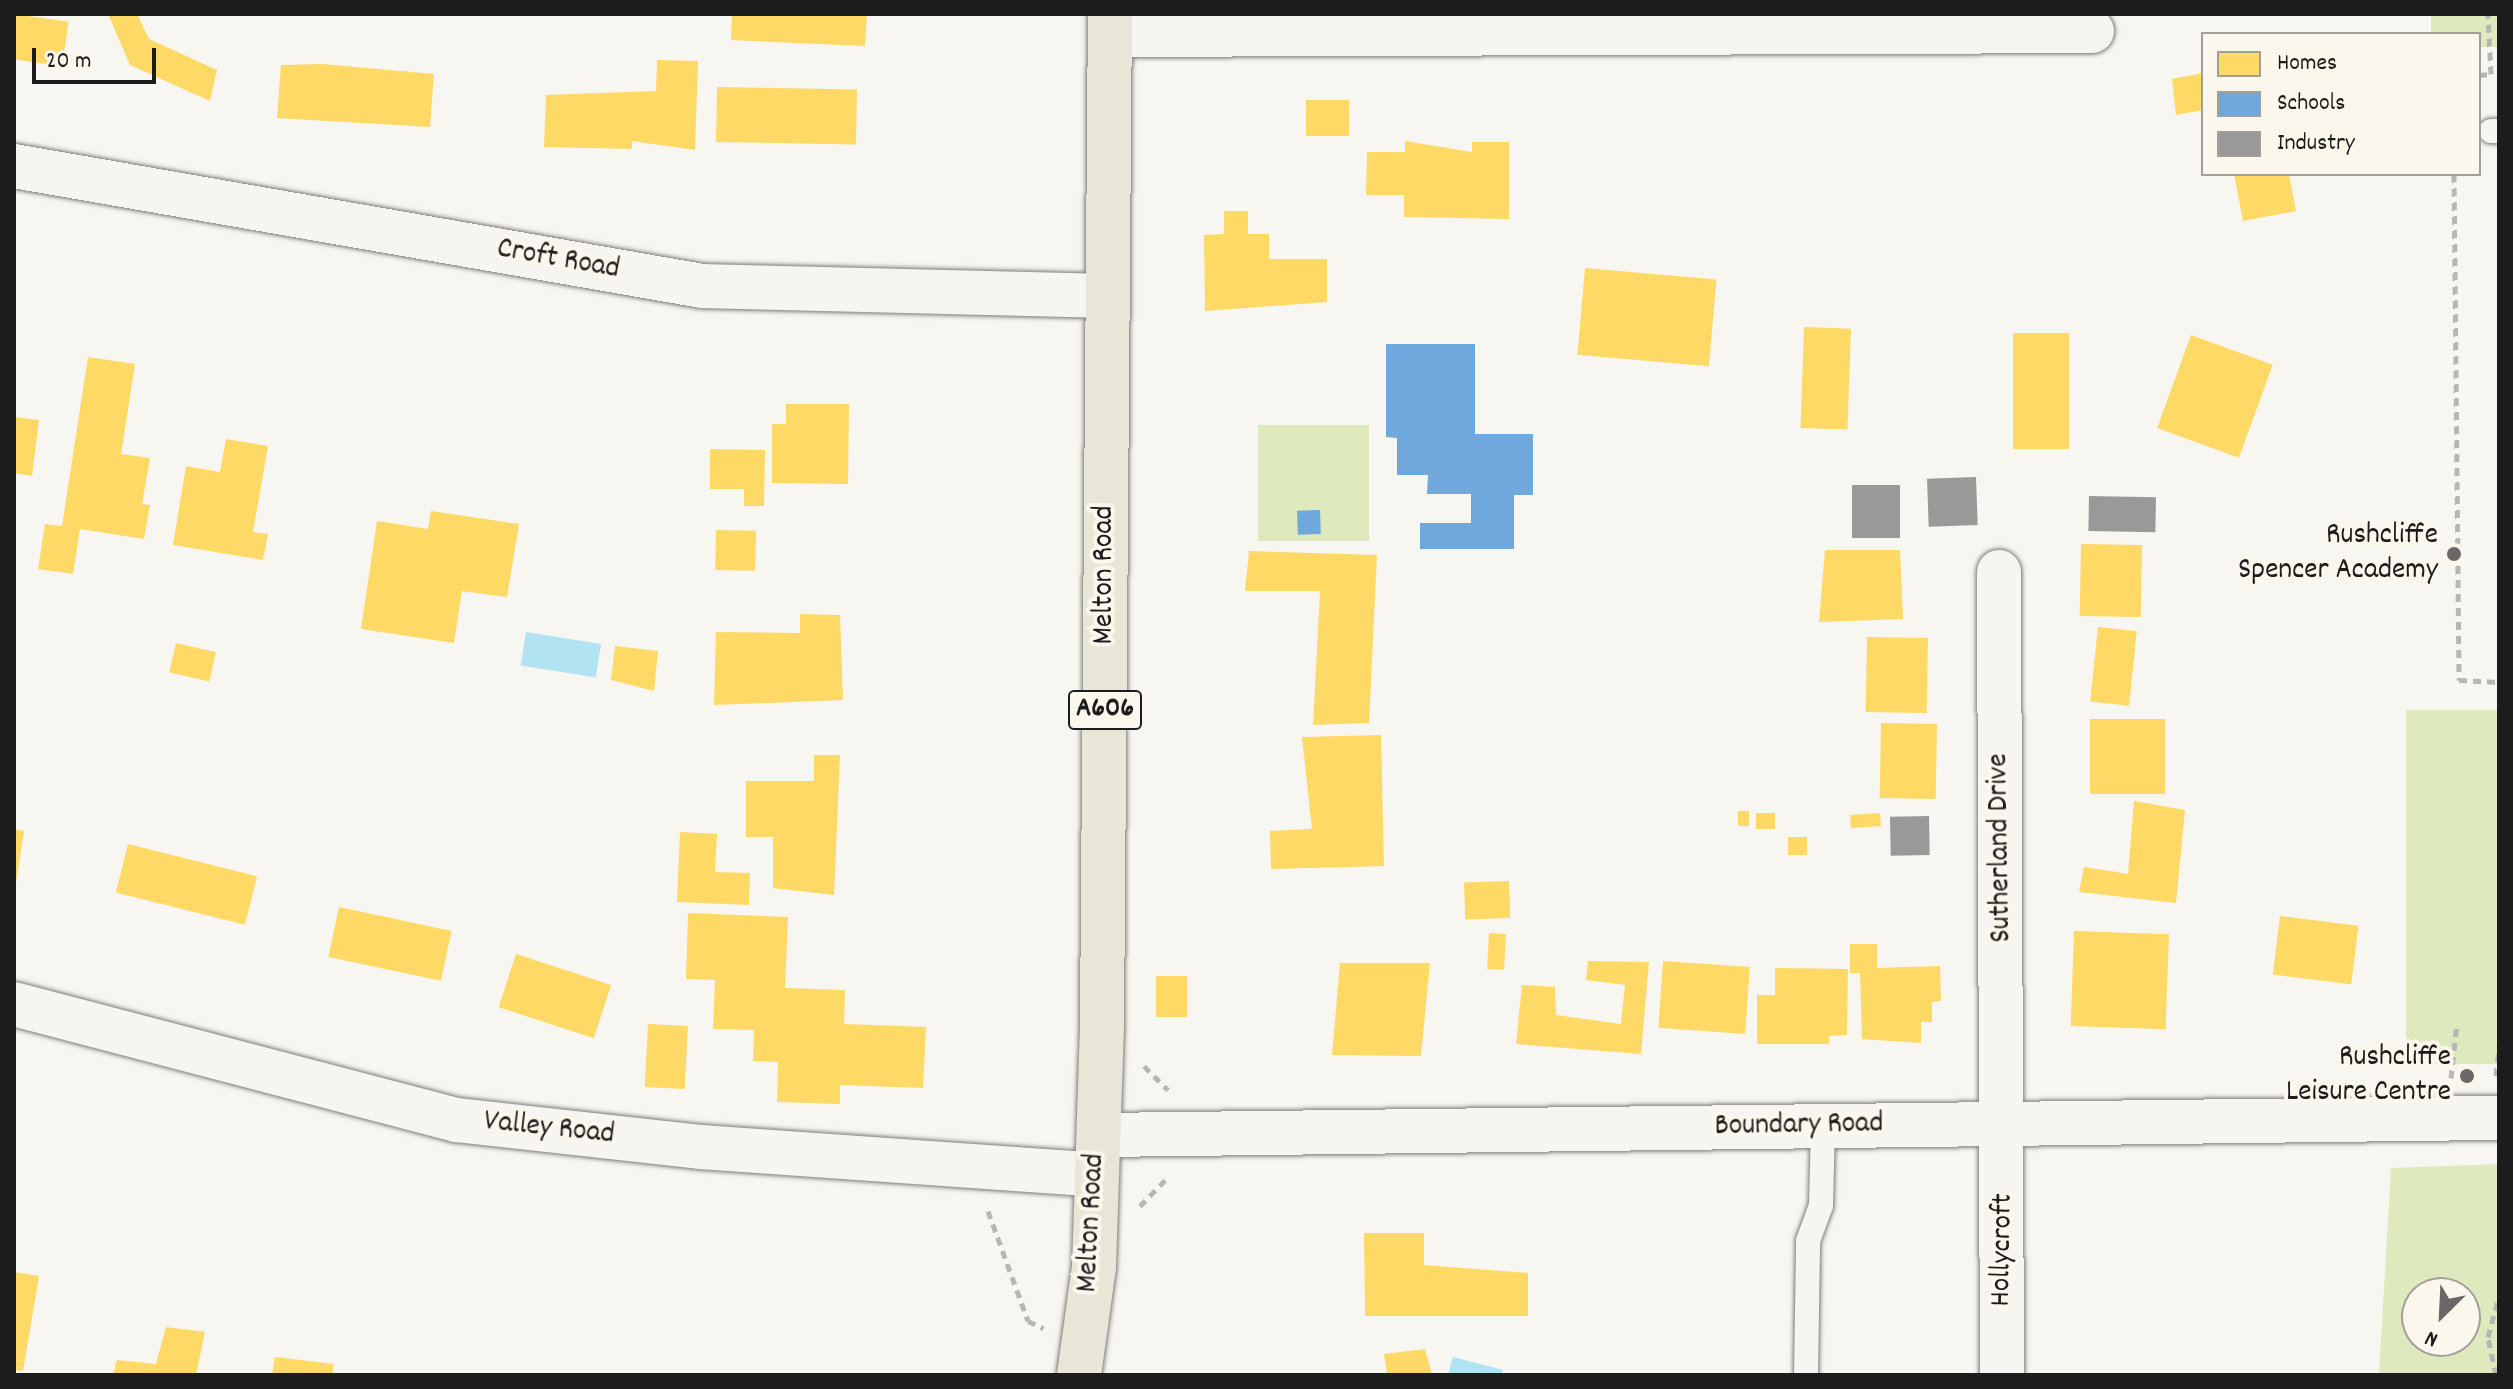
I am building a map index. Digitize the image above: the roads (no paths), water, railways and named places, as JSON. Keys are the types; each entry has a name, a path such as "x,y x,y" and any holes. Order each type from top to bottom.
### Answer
{"main road":[{"name":"Melton Road","path":"1081,1362 1098,1155 1110,24"}],"street":[{"path":"1110,24 2092,31"},
{"name":"Croft Road","path":"14,166 702,286 1108,296"},
{"name":"Sutherland Drive","path":"1999,572 2006,1124"},
{"name":"Valley Road","path":"14,1004 457,1120 701,1147 1098,1155"},
{"name":"Boundary Road","path":"1098,1155 1823,1126 2499,1118"},
{"name":"Hollycroft","path":"2002,1375 2006,1124"}],"lane":[{"path":"1806,1375 1808,1241 1821,1206 1823,1126"}],"water":[{"path":"526,632 601,644 596,677 521,666"},
{"path":"1453,1357 1503,1370 1501,1375 1448,1375"}],"place":[{"name":"Rushcliffe Spencer Academy","path":"2454,554"},
{"name":"Rushcliffe Leisure Centre","path":"2467,1076"}]}
